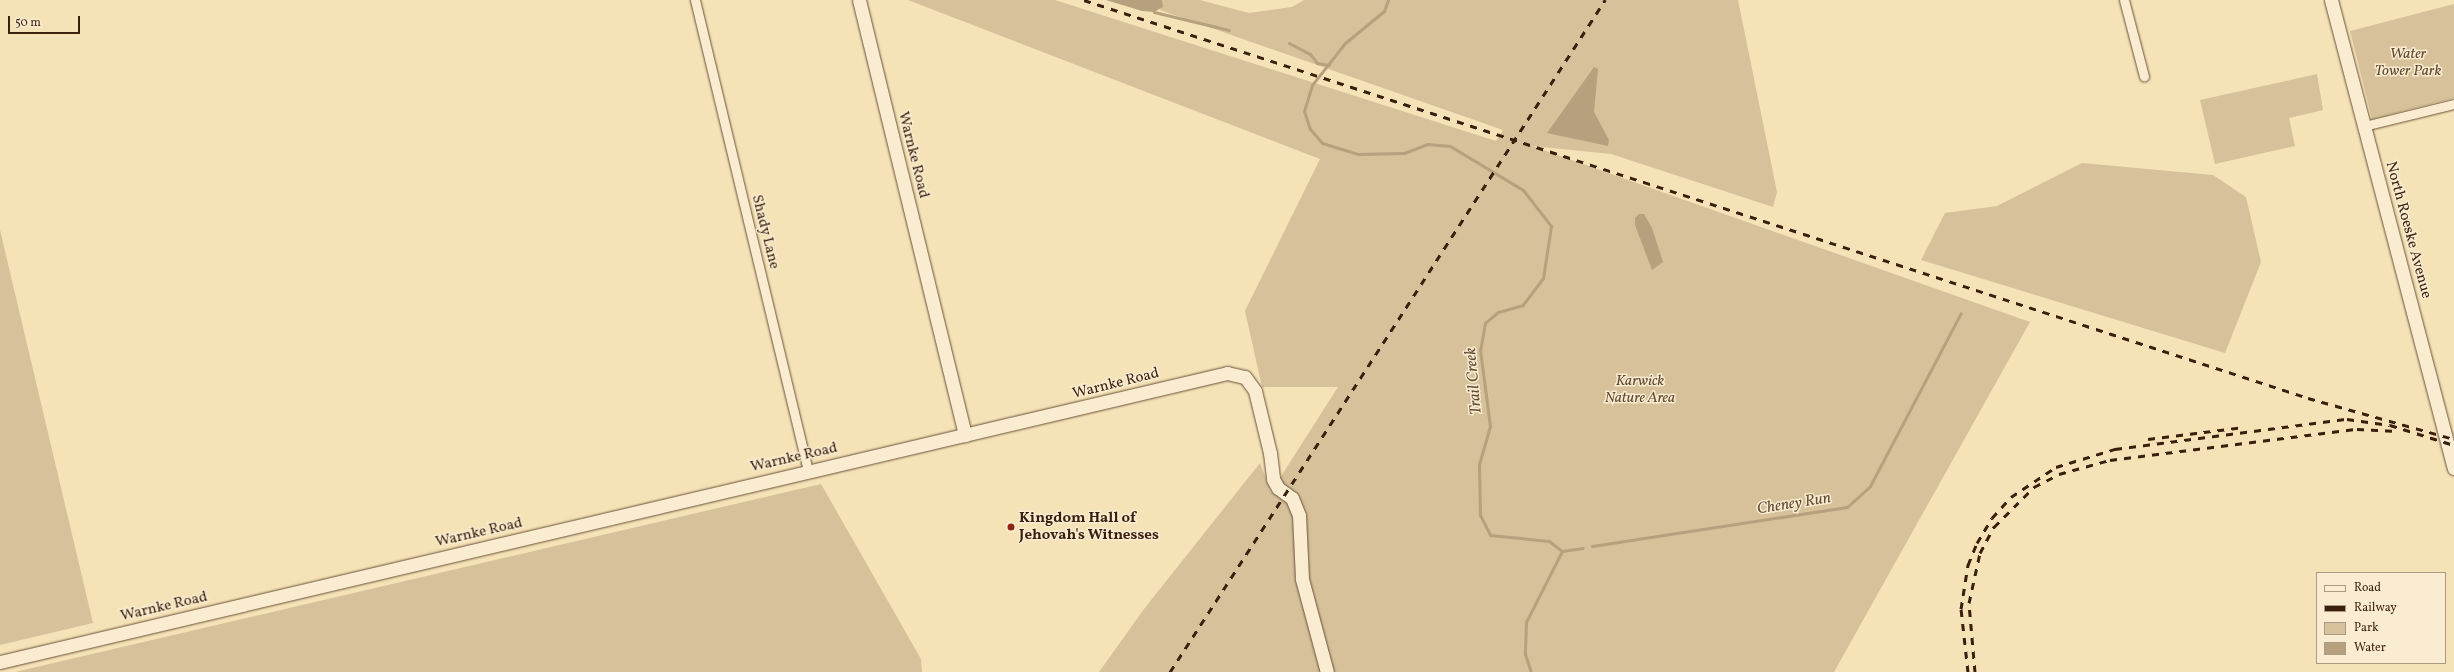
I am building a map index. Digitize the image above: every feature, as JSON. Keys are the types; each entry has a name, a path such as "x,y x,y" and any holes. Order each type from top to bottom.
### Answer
{"street":[{"name":"Shady Lane","path":"695,0 808,471"},
{"name":"Warnke Road","path":"859,0 965,435"},
{"path":"2124,0 2144,76"},
{"name":"North Roeske Avenue","path":"2331,0 2454,468"},
{"path":"2364,126 2454,104"},
{"name":"Warnke Road","path":"0,662 1227,373 1245,377 1255,391 1270,453 1272,479 1278,488 1292,498 1299,515 1302,578 1327,672"}],"green space":[{"name":"Karwick Nature Area","path":"908,0 1055,0 1496,141 1503,130 1160,10 1162,0 1200,0 1249,13 1292,7 1304,0 1738,0 1777,192 1773,207 1611,154 1532,146 2030,322 1834,672 1099,672 1144,609 1260,463 1271,492 1338,387 1262,387 1245,311 1320,159"},
{"name":"Water Tower Park","path":"2454,4 2454,98 2372,119 2350,31"},
{"path":"2317,74 2323,110 2289,118 2295,146 2215,164 2200,100"},
{"path":"2082,163 2213,175 2246,197 2261,262 2225,353 1921,260 1945,213 1997,206"},
{"path":"0,230 93,623 0,645"},
{"path":"821,484 921,659 922,672 15,672"}],"water":[{"path":"1106,0 1162,0 1163,7 1154,12 1142,11"},
{"path":"1594,67 1598,69 1594,112 1609,140 1608,146 1547,133"},
{"path":"1639,214 1644,214 1652,228 1663,262 1652,270 1635,225 1635,218"}],"waterway":[{"name":"Trail Creek","path":"1388,0 1384,11 1345,43 1312,85 1304,111 1310,129 1322,143 1358,154 1404,153 1427,144 1450,146 1523,190 1551,226 1543,278 1523,305 1498,312 1485,323 1480,350 1490,426 1479,464 1480,515 1490,535 1549,541 1562,551 1526,622 1525,654 1531,672"},
{"path":"1154,12 1229,30"},
{"path":"1289,43 1310,54 1317,63 1329,65"},
{"name":"Cheney Run","path":"1592,546 1847,507 1870,486 1961,313"},
{"name":"Cheney Run","path":"1562,551 1583,548"}],"railway":[{"path":"1084,0 2308,398 2454,439"},
{"path":"1170,672 1605,0"},
{"path":"1968,672 1961,609 1968,565 1977,543 1992,518 2011,497 2056,467 2115,449 2347,419 2390,425 2454,445"},
{"path":"2148,439 2244,427"},
{"path":"1975,672 1969,603 1980,553 1994,527 2034,487 2059,474 2110,460 2357,429 2392,431"}],"place":[{"name":"Kingdom Hall of Jehovah's Witnesses","path":"1011,527"}]}
